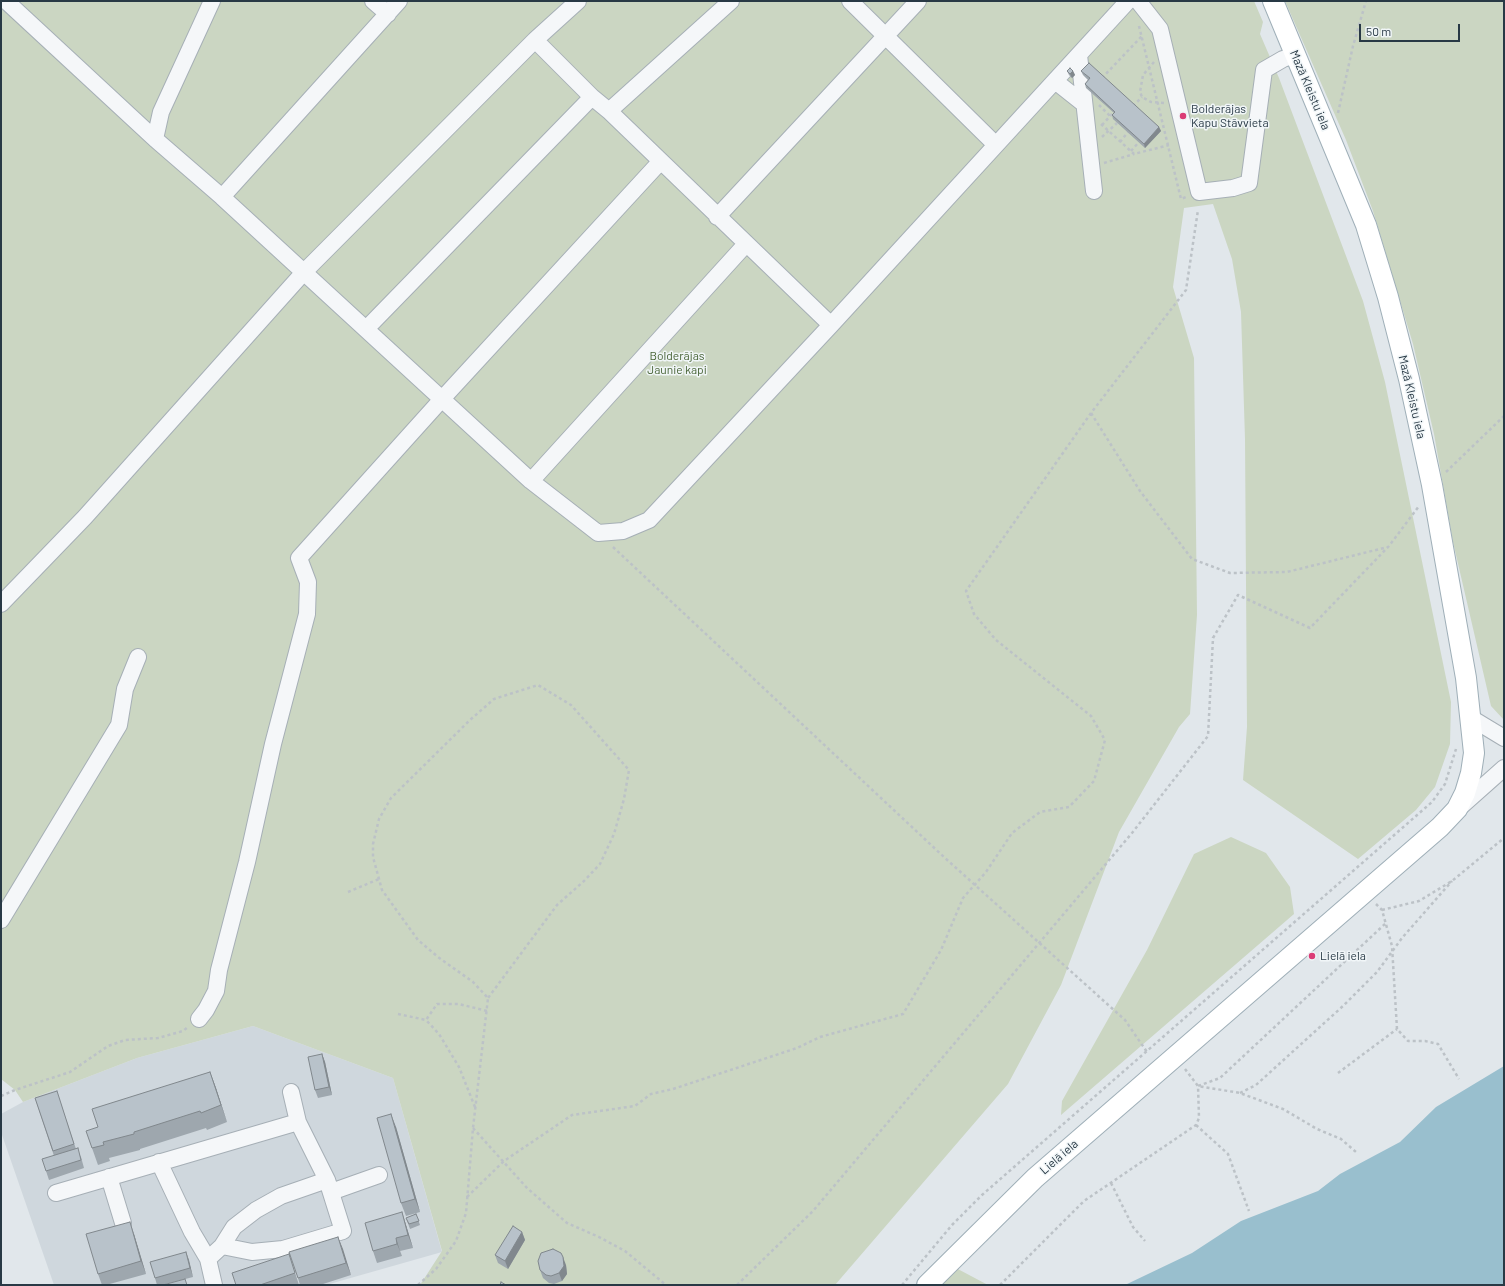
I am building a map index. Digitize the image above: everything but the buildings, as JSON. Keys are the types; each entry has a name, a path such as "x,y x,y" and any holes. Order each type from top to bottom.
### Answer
{"main road":[{"name":"Mazā Kleistu iela","path":"1273,1 1366,225 1388,297 1409,379 1432,486 1465,670 1471,718 1474,753 1472,773 1465,793 1457,809"},
{"name":"Lielā iela","path":"927,1285 1035,1178 1364,895 1440,827 1457,809"}],"street":[{"path":"6,1 155,139 222,197 531,481 598,533 623,531 649,520 831,325 1128,1"},
{"path":"155,139 161,112 212,1"},
{"path":"373,1 388,14"},
{"path":"222,197 399,1"},
{"path":"1,604 85,516 304,272 535,40 578,1"},
{"path":"609,111 731,1"},
{"path":"850,1 884,37 996,146"},
{"path":"718,217 918,1"},
{"path":"1138,1 1157,26 1166,52 1199,192 1233,188 1249,183 1264,70 1283,59 1295,55"},
{"path":"535,40 592,97 609,111 660,162 831,325"},
{"path":"1079,55 1094,191"},
{"path":"1055,81 1084,107"},
{"path":"366,329 592,97"},
{"path":"199,1019 206,1010 216,991 219,970 247,862 272,744 307,614 308,582 299,558 442,399 660,162"},
{"path":"531,481 746,244"},
{"path":"1,920 119,725 125,689 138,657"},
{"path":"1471,718 1504,738"},
{"name":"Lielā iela","path":"1457,809 1504,768"},
{"path":"222,1246 252,1252 283,1249 343,1231 329,1186 298,1122 291,1092"},
{"path":"56,1193 298,1122"},
{"path":"160,1162 192,1232 208,1259 214,1285"},
{"path":"208,1259 222,1246 234,1228 256,1210 281,1196 379,1175"},
{"path":"109,1177 123,1223"}],"path":[{"path":"1332,140 1353,46 1366,1"},
{"path":"1138,24 1181,199 1199,192"},
{"path":"1103,77 1142,36 1157,26"},
{"path":"1142,97 1140,92 1141,81 1149,67 1166,52"},
{"path":"1098,72 1108,82"},
{"path":"1142,97 1158,103 1178,104"},
{"path":"1133,105 1142,97"},
{"path":"1128,100 1139,110"},
{"path":"1084,107 1134,154"},
{"path":"1102,125 1113,113"},
{"path":"1160,128 1165,133"},
{"path":"1120,142 1128,132"},
{"path":"1091,166 1187,140"},
{"path":"1131,151 1139,142"},
{"path":"466,1197 504,1162 572,1115 635,1106 651,1094 673,1089 782,1052 820,1037 903,1014 941,950 963,898 986,872 1012,833 1040,812 1069,807 1094,781 1105,740 1091,716 996,640 974,614 966,591 1091,413 1186,290 1198,210"},
{"path":"1091,413 1140,491 1192,559 1230,573 1287,572 1389,546"},
{"path":"1432,486 1504,416"},
{"path":"737,1285 813,1211 1132,833 1208,736 1213,638 1238,595 1310,628 1389,546 1421,504 1422,511"},
{"path":"598,533 945,858 1125,1020 1147,1052"},
{"path":"418,1285 436,1270 456,1241 466,1213 466,1197 473,1128 488,998 557,905 584,881 600,864 614,834 629,772 629,770 571,704 538,685 494,699 470,720 391,798 379,819 374,844 373,857 382,890 418,940 438,957 473,982 488,998"},
{"path":"902,1285 952,1225 982,1195 1432,802 1445,784 1456,748"},
{"path":"1382,910 1419,901 1452,881 1504,838"},
{"path":"348,892 379,879"},
{"path":"1240,1093 1256,1085 1343,1006 1377,972 1452,881"},
{"path":"1364,895 1382,910 1386,924 1392,952 1397,1029 1408,1041 1425,1041 1438,1044 1459,1079"},
{"path":"1323,896 1328,902"},
{"path":"1198,1086 1220,1078 1386,924"},
{"path":"426,1020 437,1004 459,1004 486,1011"},
{"path":"398,1014 426,1020 439,1034 459,1067 476,1107"},
{"path":"1,1096 70,1072 108,1046 125,1040 158,1038 183,1031 199,1019"},
{"path":"1338,1073 1397,1029"},
{"path":"1000,1285 1084,1201 1196,1125 1199,1118 1198,1086 1175,1056"},
{"path":"1198,1086 1240,1093 1283,1110 1317,1129 1340,1138 1356,1152"},
{"path":"1196,1125 1228,1154 1249,1211"},
{"path":"473,1128 481,1139 527,1188 566,1222 599,1236 625,1251 666,1285"},
{"path":"1111,1183 1133,1227 1145,1241"}],"shaded area":[{"path":"253,1026 393,1078 442,1252 326,1285 54,1285 1,1132 1,1114 23,1102 137,1058"}],"green space":[{"name":"Bolderājas Jaunie kapi","path":"1,1 1254,1 1263,22 1260,34 1279,78 1363,301 1385,382 1451,702 1450,744 1435,787 1416,810 1358,859 1243,780 1247,727 1245,439 1241,312 1232,259 1213,204 1184,208 1173,287 1194,358 1197,615 1190,714 1179,727 1119,832 1061,985 1008,1084 835,1285 420,1285 442,1251 393,1078 253,1026 137,1058 23,1102 15,1090 1,1079"},
{"path":"1285,1 1504,1 1504,720 1491,706 1453,542 1434,434 1413,344 1373,211 1346,140"},
{"path":"1231,837 1266,853 1290,887 1294,914 1061,1115 1062,1101 1147,950 1194,854"},
{"path":"954,1267 988,1285 939,1285"}],"water":[{"path":"1504,1066 1504,1285 1125,1285 1192,1253 1241,1221 1318,1191 1340,1174 1400,1142 1436,1107"}],"place":[{"name":"Bolderājas Kapu Stāvvieta","path":"1183,116"},
{"name":"Lielā iela","path":"1312,956"}]}
